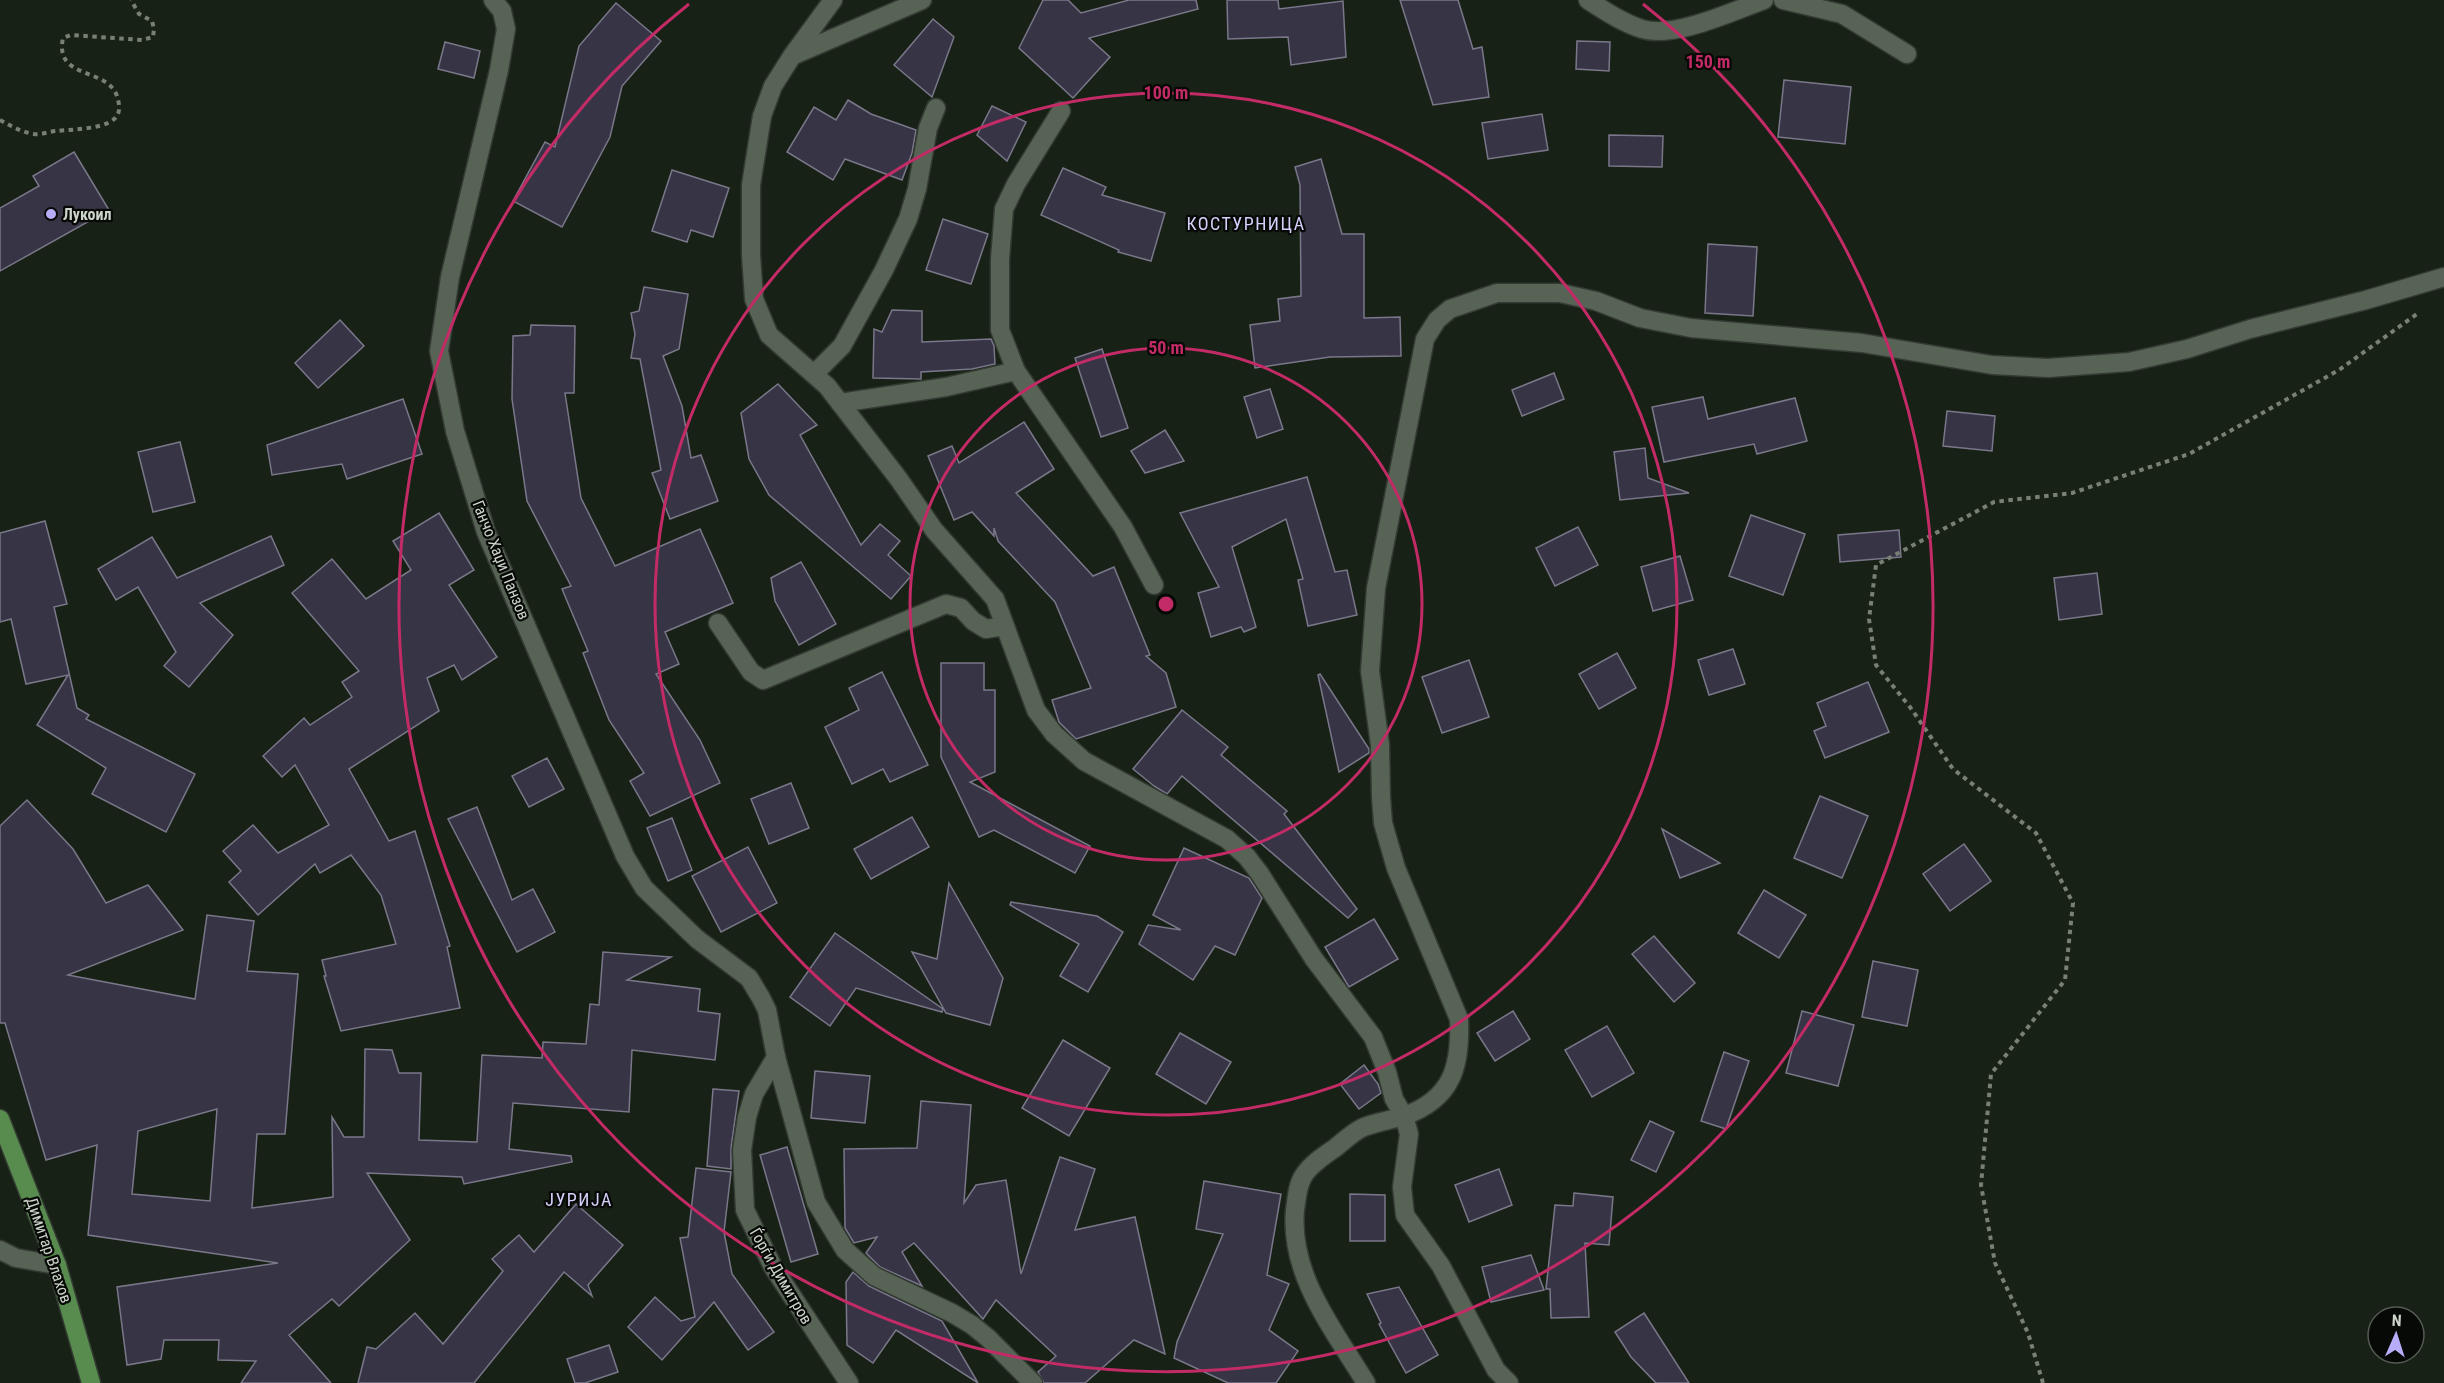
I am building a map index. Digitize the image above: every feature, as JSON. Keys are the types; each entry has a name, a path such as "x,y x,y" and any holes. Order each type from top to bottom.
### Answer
{"main road":[{"name":"Димитар Влахов","path":"0,1119 57,1265 91,1383"}],"street":[{"name":"Ганчо Хаџи Панзов","path":"493,0 502,11 506,29 499,70 450,277 439,351 455,431 486,531 625,856 644,888 697,939 749,978 767,1010 776,1057 816,1202 845,1250 874,1276 972,1325 1033,1383"},
{"path":"833,0 773,86 762,116 751,185 751,255 754,299 770,335 814,374 840,403 934,530 995,598 1036,710 1054,734 1084,761 1227,839 1247,857 1314,959 1373,1037 1387,1072 1394,1099 1404,1116 1409,1134 1402,1187 1405,1215 1441,1266 1496,1370 1509,1383"},
{"path":"792,56 922,0"},
{"path":"1588,0 1644,30 1688,27 1764,0"},
{"path":"1784,0 1842,14 1907,54"},
{"path":"814,374 842,346 884,270 908,219 917,189 928,128 936,108"},
{"path":"1061,111 1016,184 1004,209 1000,259 1000,330 1016,371 1075,460 1110,507 1154,585"},
{"path":"1366,1383 1308,1286 1296,1249 1294,1219 1297,1192 1304,1174 1363,1127 1404,1116 1429,1105 1444,1091 1460,1046 1459,1019 1396,868 1383,823 1380,745 1370,671 1376,588 1388,521 1425,339 1437,320 1450,309 1497,293 1560,293 1596,301 1640,318 1691,328 1840,340 1992,365 2048,368 2129,362 2187,349 2250,329 2366,300 2444,277"},
{"path":"840,403 946,387 1016,371"},
{"path":"718,623 751,672 763,680 946,604 961,608 973,621 986,629 1005,626"},
{"name":"Ѓорѓи Димитров","path":"776,1057 754,1094 747,1117 742,1150 745,1210 773,1267 849,1383"},
{"path":"0,1250 16,1258 57,1265"}],"path":[{"path":"0,120 17,129 36,134 99,126 113,121 118,114 119,102 115,90 107,82 80,71 64,61 60,48 63,38 71,35 142,40 153,38 152,21 139,14 131,0"},
{"path":"2043,1383 2028,1333 1995,1263 1981,1185 1991,1074 2065,980 2073,903 2036,833 1953,769 1910,707 1876,665 1869,619 1876,565 1994,502 2072,493 2188,453 2339,370 2425,308"}],"building":[{"path":"1043,0 1068,0 1081,13 1129,0 1196,0 1198,9 1089,38 1110,57 1073,98 1019,48"},
{"path":"1227,0 1278,0 1279,9 1343,1 1346,57 1291,65 1288,37 1228,39"},
{"path":"1400,0 1458,0 1473,49 1482,47 1489,97 1433,105"},
{"path":"616,3 661,41 622,86 610,137 562,227 513,201 545,142 555,147 579,46"},
{"path":"933,19 954,37 932,97 894,65"},
{"path":"1577,41 1610,42 1609,71 1576,69"},
{"path":"445,42 480,51 474,78 438,69"},
{"path":"1784,80 1851,87 1845,144 1778,137"},
{"path":"848,100 871,114 916,130 912,153 902,180 845,159 833,180 787,152 814,107 836,120"},
{"path":"992,106 1026,122 1007,161 977,135"},
{"path":"1542,114 1548,150 1488,159 1482,123"},
{"path":"1609,135 1663,136 1662,167 1609,166"},
{"name":"Лукоил","path":"74,152 109,210 0,271 0,208 39,186 33,176"},
{"path":"1321,159 1342,234 1364,234 1364,318 1400,317 1401,356 1330,357 1255,368 1250,325 1280,321 1278,299 1301,296 1300,185 1295,167"},
{"path":"1063,168 1106,187 1102,195 1165,213 1151,261 1118,252 1119,250 1041,215"},
{"path":"672,170 729,188 713,237 691,230 687,242 652,231"},
{"path":"943,219 988,234 971,284 926,270"},
{"path":"1708,244 1757,247 1753,316 1705,313"},
{"path":"644,287 688,294 679,349 663,356 682,406 691,458 701,455 718,501 670,519 652,473 661,470 640,359 631,358 635,334 631,313 639,311"},
{"path":"892,310 922,311 922,342 991,339 994,346 995,364 972,369 921,372 921,379 873,378 874,329 882,332"},
{"path":"340,320 364,346 318,388 295,363"},
{"path":"531,325 575,326 574,393 565,393 581,498 615,566 700,529 733,603 665,632 679,664 656,674 700,740 720,783 650,816 630,781 644,773 609,720 583,653 588,651 562,589 571,586 527,501 512,399 513,336 530,335"},
{"path":"1102,349 1128,428 1101,437 1075,358"},
{"path":"1554,373 1564,399 1522,416 1512,390"},
{"path":"778,384 817,425 800,435 861,545 880,524 900,541 888,555 911,576 891,599 769,495 749,459 741,413"},
{"path":"1270,389 1283,429 1257,438 1244,397"},
{"path":"1703,397 1708,419 1795,398 1807,441 1757,454 1754,444 1664,462 1652,407"},
{"path":"403,399 422,454 347,479 342,464 272,475 267,445"},
{"path":"1947,411 1995,416 1992,451 1943,446"},
{"path":"1024,422 1054,469 1016,493 1093,576 1114,567 1150,655 1146,656 1166,673 1176,707 1076,739 1059,722 1052,700 1091,688 1055,602 998,541 994,528 994,536 972,512 954,520 928,456 952,446 959,463"},
{"path":"1165,430 1184,461 1145,473 1131,451"},
{"path":"180,442 195,502 153,512 138,452"},
{"path":"1645,448 1648,478 1689,493 1620,500 1614,452"},
{"path":"1307,477 1335,572 1347,570 1357,615 1308,626 1298,580 1303,579 1286,519 1232,547 1256,627 1244,632 1241,627 1211,637 1198,593 1219,587 1180,513"},
{"path":"439,513 474,570 449,585 497,657 462,680 454,665 427,678 439,711 349,769 389,841 415,831 450,946 447,947 460,1008 341,1031 324,976 326,976 322,960 396,944 381,895 351,855 320,873 315,864 258,915 229,882 241,871 223,851 253,825 278,853 329,825 295,765 282,777 263,756 304,718 310,725 352,697 342,682 359,671 292,593 332,559 366,599 411,570 393,541"},
{"path":"1751,515 1805,534 1783,595 1729,576"},
{"path":"45,521 67,604 54,607 77,708 89,715 86,719 195,774 166,832 92,794 106,768 37,725 68,675 26,684 11,619 0,622 0,533"},
{"path":"1578,527 1598,565 1555,586 1536,548"},
{"path":"1899,530 1901,557 1840,562 1838,535"},
{"path":"271,536 284,565 200,603 233,635 189,687 164,666 176,652 138,587 116,600 98,569 152,537 177,578"},
{"path":"1680,556 1693,600 1653,611 1641,567"},
{"path":"801,562 836,624 799,645 775,601 771,578"},
{"path":"2097,573 2102,614 2059,620 2054,578"},
{"path":"1733,649 1745,684 1709,695 1698,660"},
{"path":"1617,653 1636,688 1599,709 1579,674"},
{"path":"1469,660 1489,717 1442,733 1422,677"},
{"path":"941,663 984,663 984,690 995,690 995,772 970,782 1090,846 1075,873 994,830 979,837 941,757"},
{"path":"882,672 928,765 890,782 883,769 852,784 825,727 859,710 849,688"},
{"path":"1320,674 1369,749 1369,753 1339,772 1318,675"},
{"path":"1868,682 1889,732 1825,758 1814,731 1826,726 1817,703"},
{"path":"1182,710 1228,747 1221,755 1287,811 1284,814 1357,909 1348,918 1182,776 1167,794 1133,769"},
{"path":"547,758 564,789 529,807 512,776"},
{"path":"791,783 809,828 769,844 751,799"},
{"path":"1820,796 1868,816 1842,878 1794,858"},
{"path":"27,800 73,849 106,903 148,885 183,930 68,975 195,999 207,915 254,921 247,971 298,974 285,1134 257,1134 252,1208 333,1197 332,1117 344,1137 364,1137 365,1049 392,1050 399,1073 421,1073 419,1140 477,1142 482,1055 542,1058 543,1042 586,1044 590,1004 599,1005 603,952 671,957 627,980 700,989 698,1011 720,1014 715,1060 632,1050 629,1112 513,1103 509,1149 571,1156 572,1162 464,1184 462,1177 367,1173 410,1240 339,1306 332,1299 289,1335 331,1383 241,1383 256,1361 218,1360 219,1340 164,1340 161,1359 127,1365 117,1287 278,1263 88,1235 97,1145 46,1160 5,1023 0,1023 0,826","holes":["217,1109 210,1201 132,1194 138,1131"]},
{"path":"477,807 512,900 533,889 555,932 517,952 448,819"},
{"path":"912,817 929,847 871,879 854,849"},
{"path":"672,818 692,870 668,881 647,828"},
{"path":"1662,829 1720,863 1680,878"},
{"path":"1964,844 1991,881 1950,911 1923,874"},
{"path":"748,847 777,903 721,932 692,876"},
{"path":"1184,848 1249,878 1262,898 1235,955 1215,946 1193,980 1139,944 1148,925 1181,930 1153,915"},
{"path":"949,883 1003,978 990,1025 946,1013 912,952 937,959"},
{"path":"1764,890 1806,915 1779,958 1738,933"},
{"path":"1011,902 1097,916 1123,932 1088,992 1060,976 1079,944 1010,905"},
{"path":"1374,919 1398,959 1349,987 1325,947"},
{"path":"835,933 943,1009 942,1012 856,988 830,1026 790,997"},
{"path":"1654,936 1695,983 1674,1002 1632,954"},
{"path":"1873,961 1918,970 1907,1026 1862,1017"},
{"path":"1513,1011 1530,1039 1495,1061 1477,1033"},
{"path":"1802,1011 1854,1025 1838,1086 1786,1073"},
{"path":"1607,1026 1634,1073 1592,1097 1565,1050"},
{"path":"1180,1033 1231,1062 1206,1104 1156,1074"},
{"path":"1063,1040 1110,1068 1069,1136 1022,1108"},
{"path":"1724,1052 1749,1061 1726,1129 1701,1121"},
{"path":"1364,1065 1378,1084 1381,1093 1359,1109 1340,1084"},
{"path":"815,1071 870,1076 865,1123 811,1118"},
{"path":"713,1089 739,1091 731,1148 731,1169 707,1166"},
{"path":"921,1101 971,1105 964,1203 976,1185 1006,1180 1021,1274 1060,1157 1095,1169 1075,1230 1135,1217 1165,1354 1134,1340 1085,1383 1044,1383 1038,1372 1056,1356 996,1300 983,1319 914,1243 902,1252 922,1286 880,1267 866,1253 877,1237 854,1243 845,1228 844,1149 917,1148"},
{"path":"1650,1121 1674,1132 1656,1172 1631,1160"},
{"path":"787,1147 818,1254 791,1262 760,1155"},
{"path":"696,1168 731,1172 724,1232 732,1274 774,1332 748,1350 714,1302 662,1360 628,1327 655,1297 681,1321 695,1317 680,1238 688,1237"},
{"path":"1499,1169 1512,1205 1469,1222 1455,1185"},
{"path":"1204,1181 1281,1194 1267,1275 1289,1284 1269,1330 1298,1351 1276,1383 1228,1383 1174,1358 1177,1342 1223,1234 1196,1229"},
{"path":"1574,1193 1613,1197 1609,1245 1585,1243 1589,1317 1551,1318 1550,1289 1546,1289 1555,1205 1573,1206"},
{"path":"1350,1194 1385,1195 1385,1241 1350,1241"},
{"path":"576,1204 623,1245 588,1285 592,1296 564,1272 474,1383 358,1383 367,1347 376,1349 415,1313 443,1344 503,1271 492,1259 519,1235 534,1252"},
{"path":"1531,1255 1544,1290 1491,1302 1482,1267"},
{"path":"853,1272 869,1286 942,1321 978,1383 896,1330 873,1363 847,1345 846,1282"},
{"path":"1399,1287 1438,1355 1406,1373 1379,1324 1381,1323 1367,1294"},
{"path":"1644,1313 1689,1383 1656,1383 1631,1357 1615,1332"},
{"path":"609,1345 618,1372 585,1383 575,1383 567,1359"}],"place":[{"name":"Лукоил","path":"51,214"}],"district":[{"name":"КОСТУРНИЦА","path":"1246,223"},
{"name":"ЈУРИЈА","path":"579,1199"}]}
